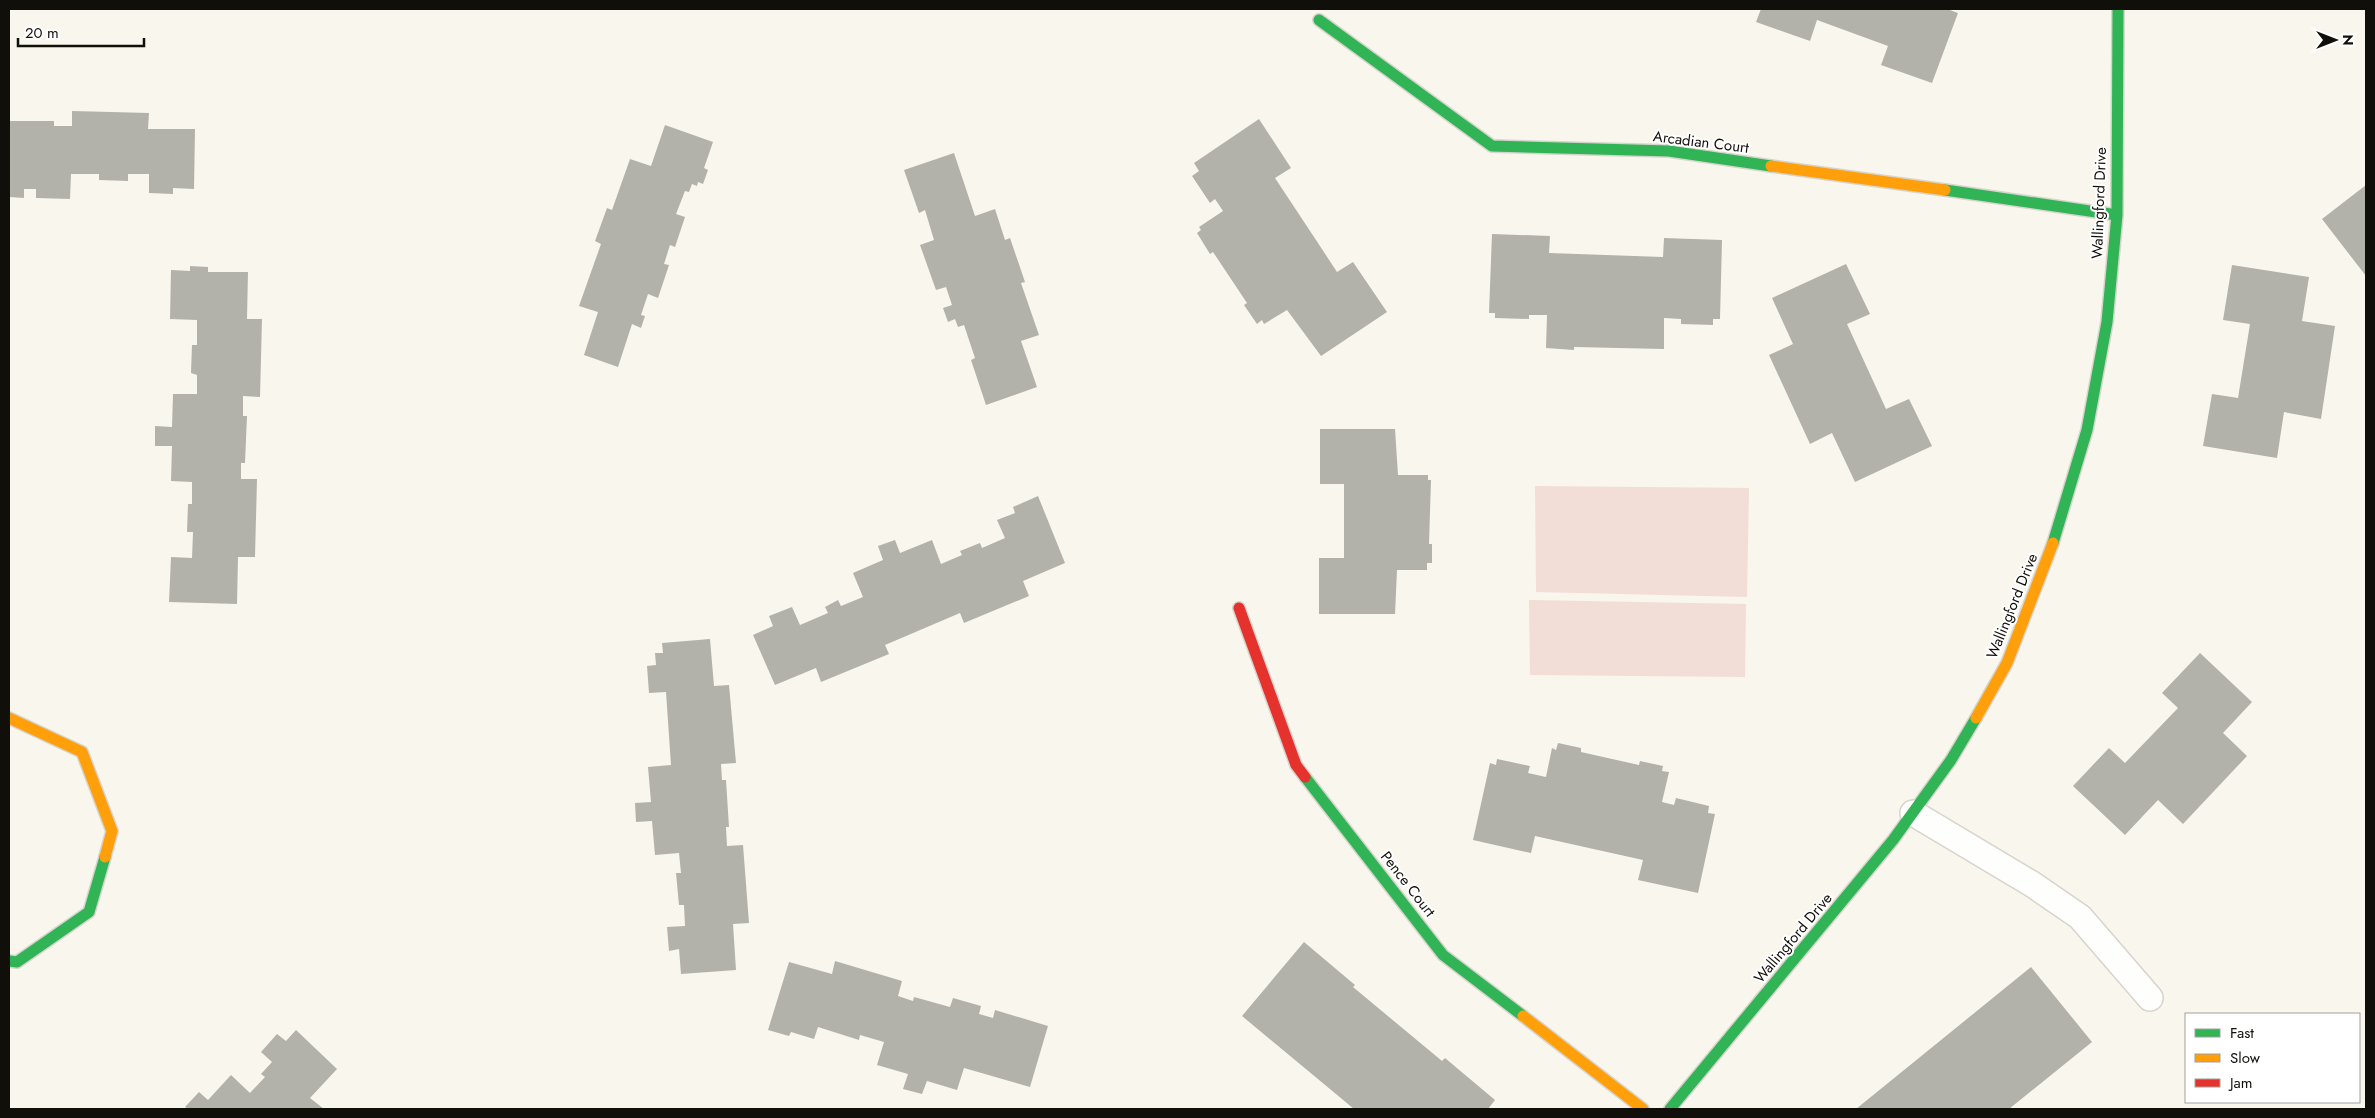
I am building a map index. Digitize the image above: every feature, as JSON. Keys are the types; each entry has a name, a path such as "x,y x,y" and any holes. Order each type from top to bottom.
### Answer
{"street":[{"name":"Wallingford Drive","path":"1670,1109 1893,840 1951,760 2007,663 2052,545 2087,430 2106,322 2117,215 2118,9"},
{"name":"Arcadian Court","path":"1319,20 1492,146 1669,151 2117,215"},
{"name":"Pence Court","path":"1239,608 1296,766 1443,954 1643,1109"},
{"path":"9,718 82,752 112,831 88,912 17,962 9,961"}],"lane":[{"path":"1913,813 2032,884 2080,917 2150,998"}],"shaded area":[{"path":"1535,486 1749,488 1747,597 1536,592"},
{"path":"1529,600 1746,604 1745,677 1530,675"}],"building":[{"path":"1761,9 1947,9 1958,13 1932,83 1881,65 1888,46 1817,20 1810,41 1756,22"},
{"path":"72,111 149,113 148,129 195,129 194,189 173,188 173,194 149,193 149,174 128,174 128,181 99,180 99,174 71,174 70,199 36,198 36,189 24,189 24,198 9,197 9,121 54,121 54,126 72,126"},
{"path":"1259,119 1291,168 1275,178 1337,272 1353,262 1387,312 1321,356 1287,310 1264,324 1262,320 1257,324 1244,305 1247,303 1213,252 1210,254 1197,233 1201,230 1199,227 1223,211 1215,199 1210,203 1192,176 1199,171 1194,163"},
{"path":"665,125 713,142 704,168 708,170 703,184 698,182 697,186 692,184 689,192 685,191 676,214 685,217 675,247 670,245 664,264 669,265 658,298 648,294 641,315 645,316 641,328 632,324 618,367 584,355 598,312 579,306 601,244 595,241 607,208 612,210 630,159 651,166"},
{"path":"954,153 975,216 995,209 1005,240 1010,238 1025,282 1021,283 1039,335 1021,341 1037,387 986,405 971,360 975,358 964,325 958,327 955,319 948,322 943,308 952,305 946,287 936,290 920,245 934,240 925,210 919,213 904,170"},
{"path":"2366,185 2366,276 2322,219"},
{"path":"1492,234 1550,236 1549,253 1663,257 1664,238 1722,240 1720,319 1713,319 1713,325 1681,324 1681,319 1664,318 1664,349 1574,347 1574,350 1546,348 1547,315 1529,315 1529,319 1495,318 1495,313 1489,313"},
{"path":"1846,264 1870,314 1847,324 1886,409 1909,399 1932,446 1855,482 1832,433 1810,444 1769,355 1793,344 1772,298"},
{"path":"2232,265 2309,277 2302,321 2335,326 2321,419 2284,412 2277,458 2203,446 2212,394 2238,398 2250,324 2223,320"},
{"path":"190,266 208,267 208,272 248,272 247,319 262,319 260,397 243,396 243,416 247,416 245,463 241,463 241,479 257,479 255,557 238,557 237,604 169,602 171,557 192,558 193,532 187,532 188,504 192,504 192,482 171,481 172,446 155,446 155,426 172,427 173,394 197,394 197,375 191,373 192,345 197,345 197,320 170,319 171,270 190,271"},
{"path":"1320,429 1395,429 1398,475 1428,475 1428,480 1431,480 1429,544 1432,544 1432,563 1427,563 1427,570 1397,570 1395,614 1319,614 1319,558 1344,558 1344,484 1320,484"},
{"path":"1038,496 1065,563 1023,581 1029,596 964,623 960,613 885,645 889,654 821,682 816,668 775,685 753,635 773,626 769,616 792,607 800,625 828,613 825,607 838,600 841,606 863,597 853,573 883,560 878,546 895,540 900,553 932,540 941,564 962,555 960,551 980,543 982,548 1005,538 997,520 1015,513 1013,507"},
{"path":"710,639 714,686 729,685 736,763 721,764 722,780 726,780 729,827 726,827 727,846 743,845 749,923 733,924 736,970 681,974 679,949 669,951 667,927 685,926 684,905 679,905 676,873 681,873 679,853 655,855 652,821 636,822 635,803 651,802 648,767 671,765 666,692 649,693 647,666 656,665 655,653 663,653 662,643"},
{"path":"2200,653 2252,702 2223,733 2247,756 2183,824 2158,800 2125,835 2073,786 2109,748 2125,763 2178,708 2162,693"},
{"path":"1558,743 1581,748 1581,752 1639,765 1640,761 1663,766 1662,771 1669,772 1662,802 1674,805 1676,798 1709,806 1708,813 1715,814 1698,893 1638,880 1643,860 1535,836 1531,853 1473,840 1490,763 1496,765 1497,759 1530,766 1528,773 1546,777 1552,748 1556,750"},
{"path":"1304,942 1355,985 1353,987 1442,1061 1445,1058 1495,1100 1488,1109 1354,1109 1242,1016"},
{"path":"835,961 902,981 898,996 913,1001 914,997 950,1007 953,998 981,1006 979,1014 993,1018 995,1010 1048,1026 1030,1087 964,1068 957,1090 927,1081 922,1094 903,1089 908,1074 877,1065 884,1042 860,1035 859,1040 818,1027 814,1039 791,1032 789,1036 768,1030 789,962 832,974"},
{"path":"2031,967 2092,1042 2009,1109 1856,1109"},
{"path":"296,1030 337,1069 310,1098 324,1109 188,1109 185,1107 199,1092 208,1100 231,1075 250,1093 265,1077 261,1074 272,1062 261,1052 277,1034 286,1041"}],"traffic: fast":[{"path":"2053,543 2087,430 2107,322 2117,215 2118,9"},
{"path":"1319,20 1492,146 1669,151 1771,166"},
{"path":"1945,190 2117,215"},
{"path":"1670,1109 1893,840 1951,760 1976,718"},
{"path":"1305,777 1443,955 1523,1016"},
{"path":"9,961 17,962 89,912 105,857"}],"traffic: slow":[{"path":"1771,166 1945,190"},
{"path":"1976,718 2007,663 2053,543"},
{"path":"9,718 82,752 112,831 105,857"},
{"path":"1523,1016 1643,1109"}],"traffic: jam":[{"path":"1239,608 1296,765 1305,777"}]}
